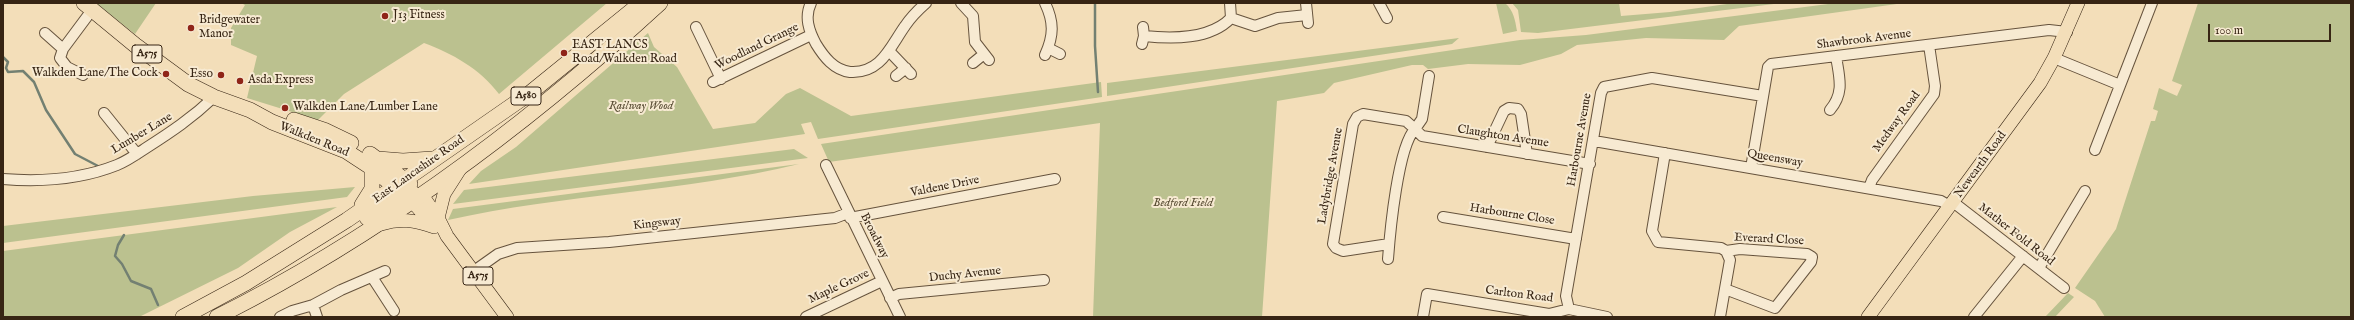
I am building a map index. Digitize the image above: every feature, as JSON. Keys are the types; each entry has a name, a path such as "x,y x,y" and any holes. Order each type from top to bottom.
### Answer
{"highway":[{"name":"East Lancashire Road","path":"217,317 258,296 375,226 409,191 434,159 530,93 641,3"},
{"name":"East Lancashire Road","path":"183,317 246,283 348,220 462,166 582,72 660,3"},
{"name":"Walkden Road","path":"88,6 135,45 188,84 214,98 250,110 281,115 324,130 375,164 409,191"},
{"path":"190,317 243,291 341,235 409,191 561,81 582,72"},
{"path":"348,220 366,201 372,189 375,164 434,159"}],"main road":[{"name":"Newearth Road","path":"1868,317 2026,103 2054,58 2078,3"},
{"path":"375,226 393,220 436,222 444,194 462,166"},
{"name":"Walkden Road","path":"409,191 436,222 508,317"}],"street":[{"path":"812,3 808,16 811,35 822,54 836,68 845,71 864,71 873,68 890,52 906,24 926,3"},
{"path":"961,3 973,16 975,42 986,57 973,63"},
{"path":"1045,3 1053,28 1046,51 1060,54"},
{"path":"1230,3 1231,18"},
{"path":"1231,18 1250,26 1259,26 1278,18 1307,19 1306,3"},
{"path":"2095,150 2149,4"},
{"path":"84,76 67,67 60,58 88,6"},
{"path":"1379,8 1387,18"},
{"path":"1143,36 1161,38 1203,34 1219,28 1231,18"},
{"name":"Woodland Grange","path":"696,27 717,80 811,35"},
{"name":"Shawbrook Avenue","path":"1751,168 1768,67 1771,64 2049,30 2066,32"},
{"path":"45,33 63,50"},
{"name":"Medway Road","path":"1869,188 1872,180 1934,94 1935,86 1929,45"},
{"path":"890,52 908,71 896,76"},
{"path":"1828,111 1838,100 1840,91 1836,56"},
{"path":"2054,58 2120,85"},
{"path":"1388,259 1391,214 1407,141 1422,118 1429,76"},
{"name":"Harbourne Avenue","path":"1569,309 1566,296 1594,141 1601,93 1604,87 1608,85 1659,78 1763,96"},
{"name":"Lumber Lane","path":"3,179 24,181 90,173 118,165 191,120 214,98"},
{"path":"1486,147 1504,111 1509,108 1518,109 1522,114 1527,154"},
{"path":"104,113 137,154"},
{"name":"Ladybridge Avenue","path":"1389,244 1343,251 1336,248 1333,244 1353,124 1359,116 1369,114 1406,121 1415,129"},
{"name":"Claughton Avenue","path":"1415,129 1419,135 1425,137 1590,164"},
{"path":"2089,134 2099,138"},
{"name":"Queensway","path":"1594,141 1869,188 1952,204"},
{"name":"Everard Close","path":"1665,153 1652,231 1654,239 1661,244 1721,248 1726,251 1730,260 1720,317"},
{"name":"Broadway","path":"826,166 849,216 900,317"},
{"name":"Valdene Drive","path":"849,216 1048,179"},
{"path":"2039,268 2079,195"},
{"name":"Mather Fold Road","path":"1952,204 2064,288"},
{"name":"Kingsway","path":"474,271 498,254 517,248 647,238 849,216"},
{"name":"Harbourne Close","path":"1443,217 1576,239"},
{"name":"Everard Close","path":"1724,288 1775,308 1812,260 1810,255 1806,254 1740,249 1726,251"},
{"path":"1974,317 2023,256"},
{"path":"280,317 313,304 385,271"},
{"path":"372,277 394,311"},
{"name":"Duchy Avenue","path":"890,298 899,294 1044,280"},
{"name":"Maple Grove","path":"806,317 882,281"},
{"name":"Carlton Road","path":"1423,317 1427,294 1521,313 1549,314 1569,309 1607,317"},
{"path":"313,304 317,317"}],"green space":[{"path":"95,3 156,3 135,34"},
{"path":"241,3 607,3 499,94 474,69 455,57 424,43 344,94 318,120 247,98 257,56 231,45 231,28 245,5"},
{"path":"1496,3 1505,3 1510,9 1514,16 1517,31 1503,34"},
{"path":"1512,3 1619,3 1621,16 1670,12 1734,3 1782,3 1538,33 1521,32 1518,10"},
{"name":"Bedford Field","path":"1836,3 1904,3 1739,26 1724,40 1646,38 1577,45 1561,54 1520,65 1468,64 1428,69 1423,65 1412,65 1334,83 1324,93 1277,101 1262,317 1093,317 1100,123 829,162 821,144 1520,40 1586,35"},
{"path":"2198,3 2351,3 2351,317 2105,317 2095,301 2075,288 2116,229 2151,121 2155,121 2158,111 2153,109 2159,88 2177,96 2182,85 2172,81"},
{"name":"Railway Wood","path":"648,33 654,47 677,67 713,129 755,123 786,94 800,88 851,116 1101,82 1102,97 818,139 811,122 801,124 805,134 469,184 481,171 516,147"},
{"path":"1459,38 1452,44 1107,96 1107,83"},
{"path":"794,149 808,158 453,204 464,190"},
{"path":"799,164 712,181 535,204 448,220 453,209"},
{"path":"355,187 347,197 3,243 3,226 253,196"},
{"path":"337,207 290,232 238,268 139,317 3,317 3,251"},
{"path":"2068,293 2074,297 2055,317 2045,317"}],"waterway":[{"path":"1095,3 1095,46 1098,92"},
{"path":"3,57 8,62 6,68 8,72 23,71 34,82 46,110 75,154 98,166"},
{"path":"124,235 118,245 115,256 122,264 131,281 151,289 158,305"}],"place":[{"name":"J13 Fitness","path":"385,16"},
{"name":"Bridgewater Manor","path":"191,28"},
{"name":"EAST LANCS Road/Walkden Road","path":"564,53"},
{"name":"Walkden Lane/The Cock","path":"166,74"},
{"name":"Esso","path":"221,75"},
{"name":"Asda Express","path":"240,81"},
{"name":"Walkden Lane/Lumber Lane","path":"285,108"}]}
